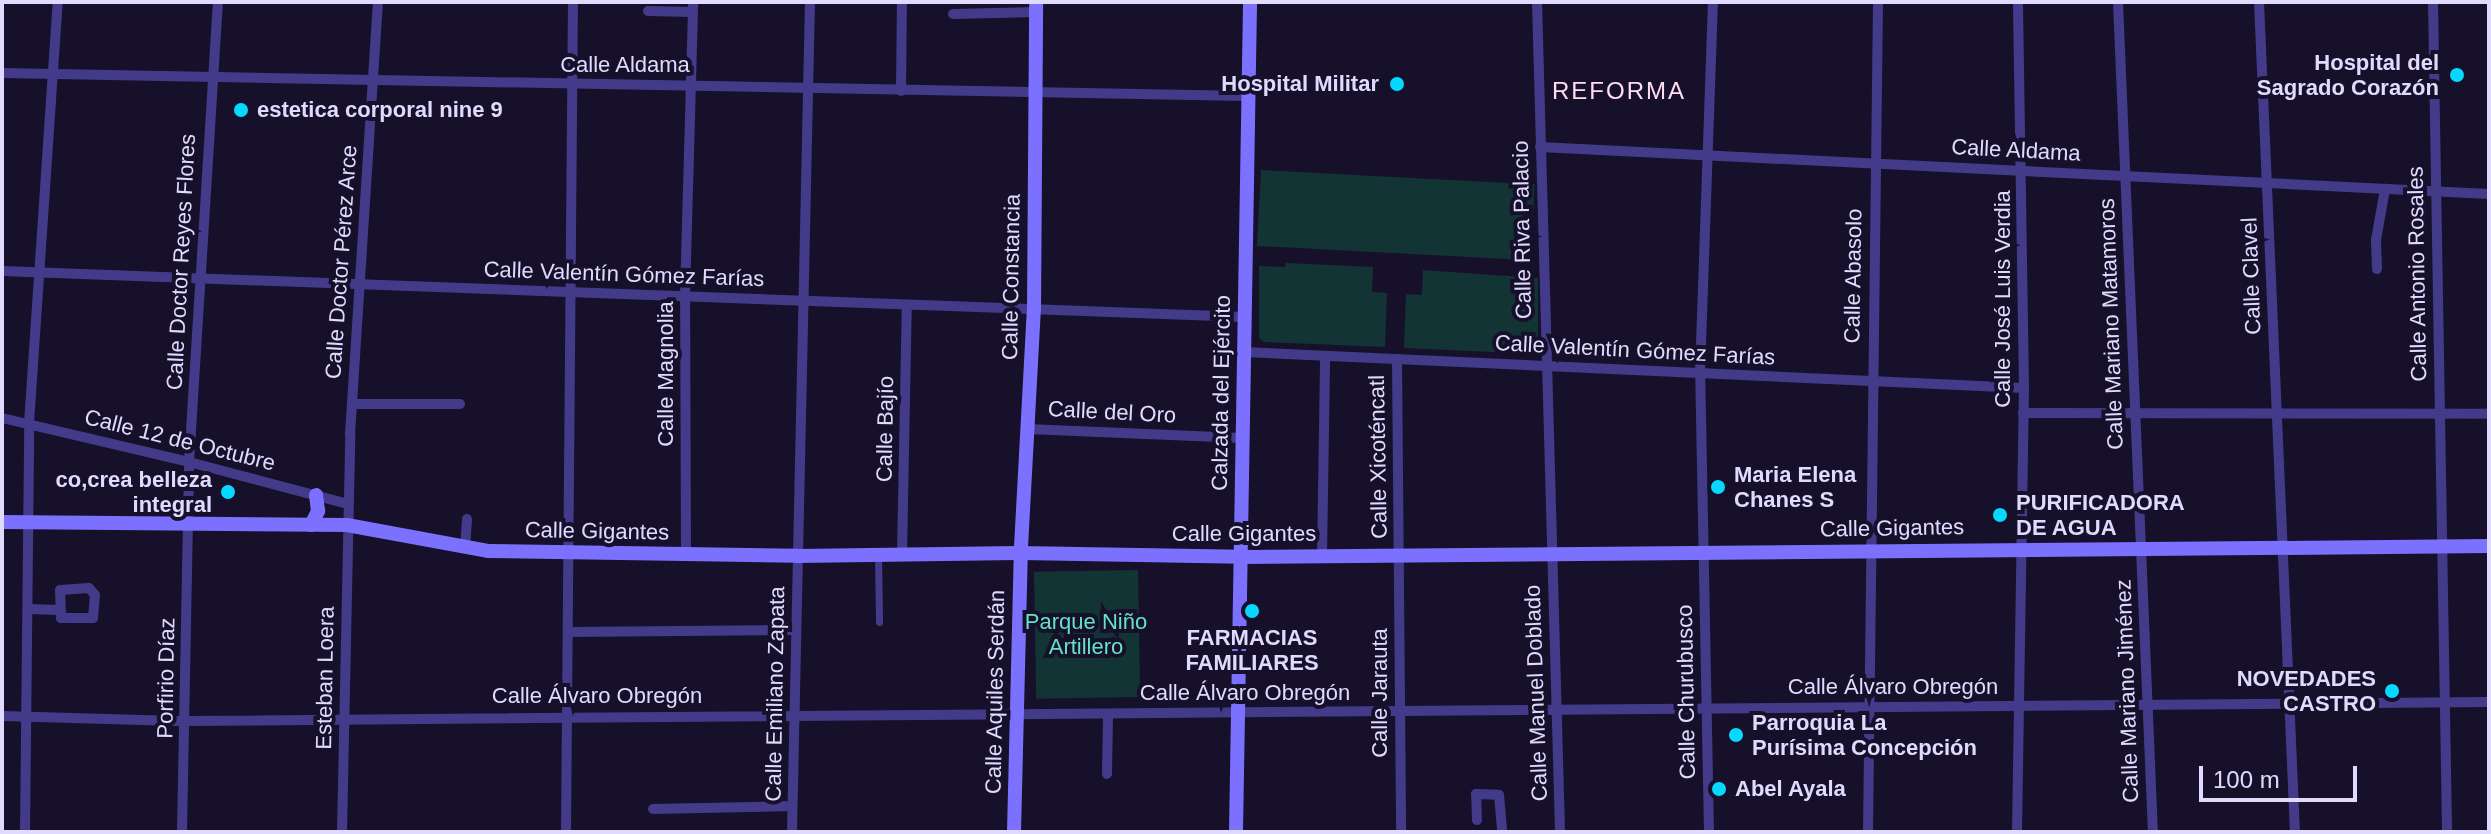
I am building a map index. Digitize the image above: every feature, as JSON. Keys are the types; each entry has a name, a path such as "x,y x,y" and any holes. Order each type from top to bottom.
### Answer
{"main road":[{"name":"Calzada del Ejército","path":"1236,832 1250,2"},
{"name":"Calle Constancia","path":"1020,553 1034,310 1036,7"},
{"path":"311,525 318,511 316,495"},
{"name":"Calle Gigantes","path":"2,522 347,525 465,548 686,555 797,556 878,552 902,555 1020,553 1241,557 2489,546"},
{"name":"Calle Aquiles Serdán","path":"1014,832 1020,553"}],"street":[{"path":"25,832 29,423 58,2"},
{"name":"Calle Doctor Reyes Flores","path":"188,524 189,462 218,2"},
{"name":"Calle Doctor Pérez Arce","path":"347,525 378,2"},
{"path":"566,832 569,716 568,291 573,2"},
{"name":"Calle Emiliano Zapata","path":"792,832 810,2"},
{"path":"901,91 902,2"},
{"name":"Calle Riva Palacio","path":"1537,2 1551,553"},
{"name":"Calle Churubusco","path":"1709,832 1700,373 1713,2"},
{"name":"Calle Abasolo","path":"1868,832 1871,381 1878,2"},
{"name":"Calle José Luis Verdia","path":"2017,832 2024,388 2018,2"},
{"name":"Calle Mariano Matamoros","path":"2118,2 2141,548"},
{"name":"Calle Clavel","path":"2259,2 2282,549 2292,704 2295,832"},
{"name":"Calle Antonio Rosales","path":"2433,2 2447,832"},
{"path":"648,11 692,7"},
{"name":"Calle Magnolia","path":"686,555 685,296 692,7"},
{"path":"953,14 1036,7"},
{"name":"Calle Aldama","path":"2,73 690,85 1035,95 1247,96"},
{"name":"Calle Aldama","path":"1540,147 1875,161 2489,194"},
{"path":"2377,269 2376,240 2385,189"},
{"name":"Calle Valentín Gómez Farías","path":"2,271 1244,317"},
{"name":"Calle Bajío","path":"902,555 907,305"},
{"name":"Calle Valentín Gómez Farías","path":"1243,352 2024,388"},
{"path":"1322,556 1325,356"},
{"name":"Calle Xicoténcatl","path":"1397,359 1399,555"},
{"path":"352,404 460,404"},
{"path":"2023,413 2489,414"},
{"name":"Calle 12 de Octubre","path":"2,418 189,462 348,504"},
{"name":"Calle del Oro","path":"1027,429 1242,438"},
{"path":"465,548 467,519"},
{"name":"Porfirio Díaz","path":"182,832 188,524"},
{"name":"Esteban Loera","path":"342,832 347,525"},
{"name":"Calle Mariano Jiménez","path":"2141,548 2153,832"},
{"path":"878,552 879,622"},
{"name":"Calle Manuel Doblado","path":"1551,553 1560,832"},
{"name":"Calle Jarauta","path":"1399,555 1401,832"},
{"path":"29,609 59,610"},
{"path":"569,632 795,630"},
{"name":"Calle Álvaro Obregón","path":"2,716 186,721 345,717 1016,715 2489,702"},
{"path":"1107,774 1108,714"},
{"path":"1477,820 1476,794 1499,795 1502,832"},
{"path":"653,809 792,806"}],"green space":[{"path":"1261,170 1535,184 1531,260 1257,246"},
{"path":"1286,263 1373,267 1372,292 1387,293 1385,347 1264,342 1259,338 1259,266 1285,267"},
{"path":"1423,270 1538,278 1538,354 1404,348 1406,294 1422,295"},
{"name":"Parque Niño Artillero","path":"1138,570 1140,697 1036,699 1034,572"}],"place":[{"name":"Hospital del Sagrado Corazón","path":"2457,75"},
{"name":"Hospital Militar","path":"1397,84"},
{"name":"estetica corporal nine 9","path":"241,110"},
{"name":"Maria Elena Chanes S","path":"1718,487"},
{"name":"co,crea belleza integral","path":"228,492"},
{"name":"PURIFICADORA DE AGUA","path":"2000,515"},
{"name":"FARMACIAS FAMILIARES","path":"1252,611"},
{"name":"NOVEDADES CASTRO","path":"2392,691"},
{"name":"Parroquia La Purísima Concepción","path":"1736,735"},
{"name":"Abel Ayala","path":"1719,789"}],"district":[{"name":"REFORMA","path":"1619,91"}]}
